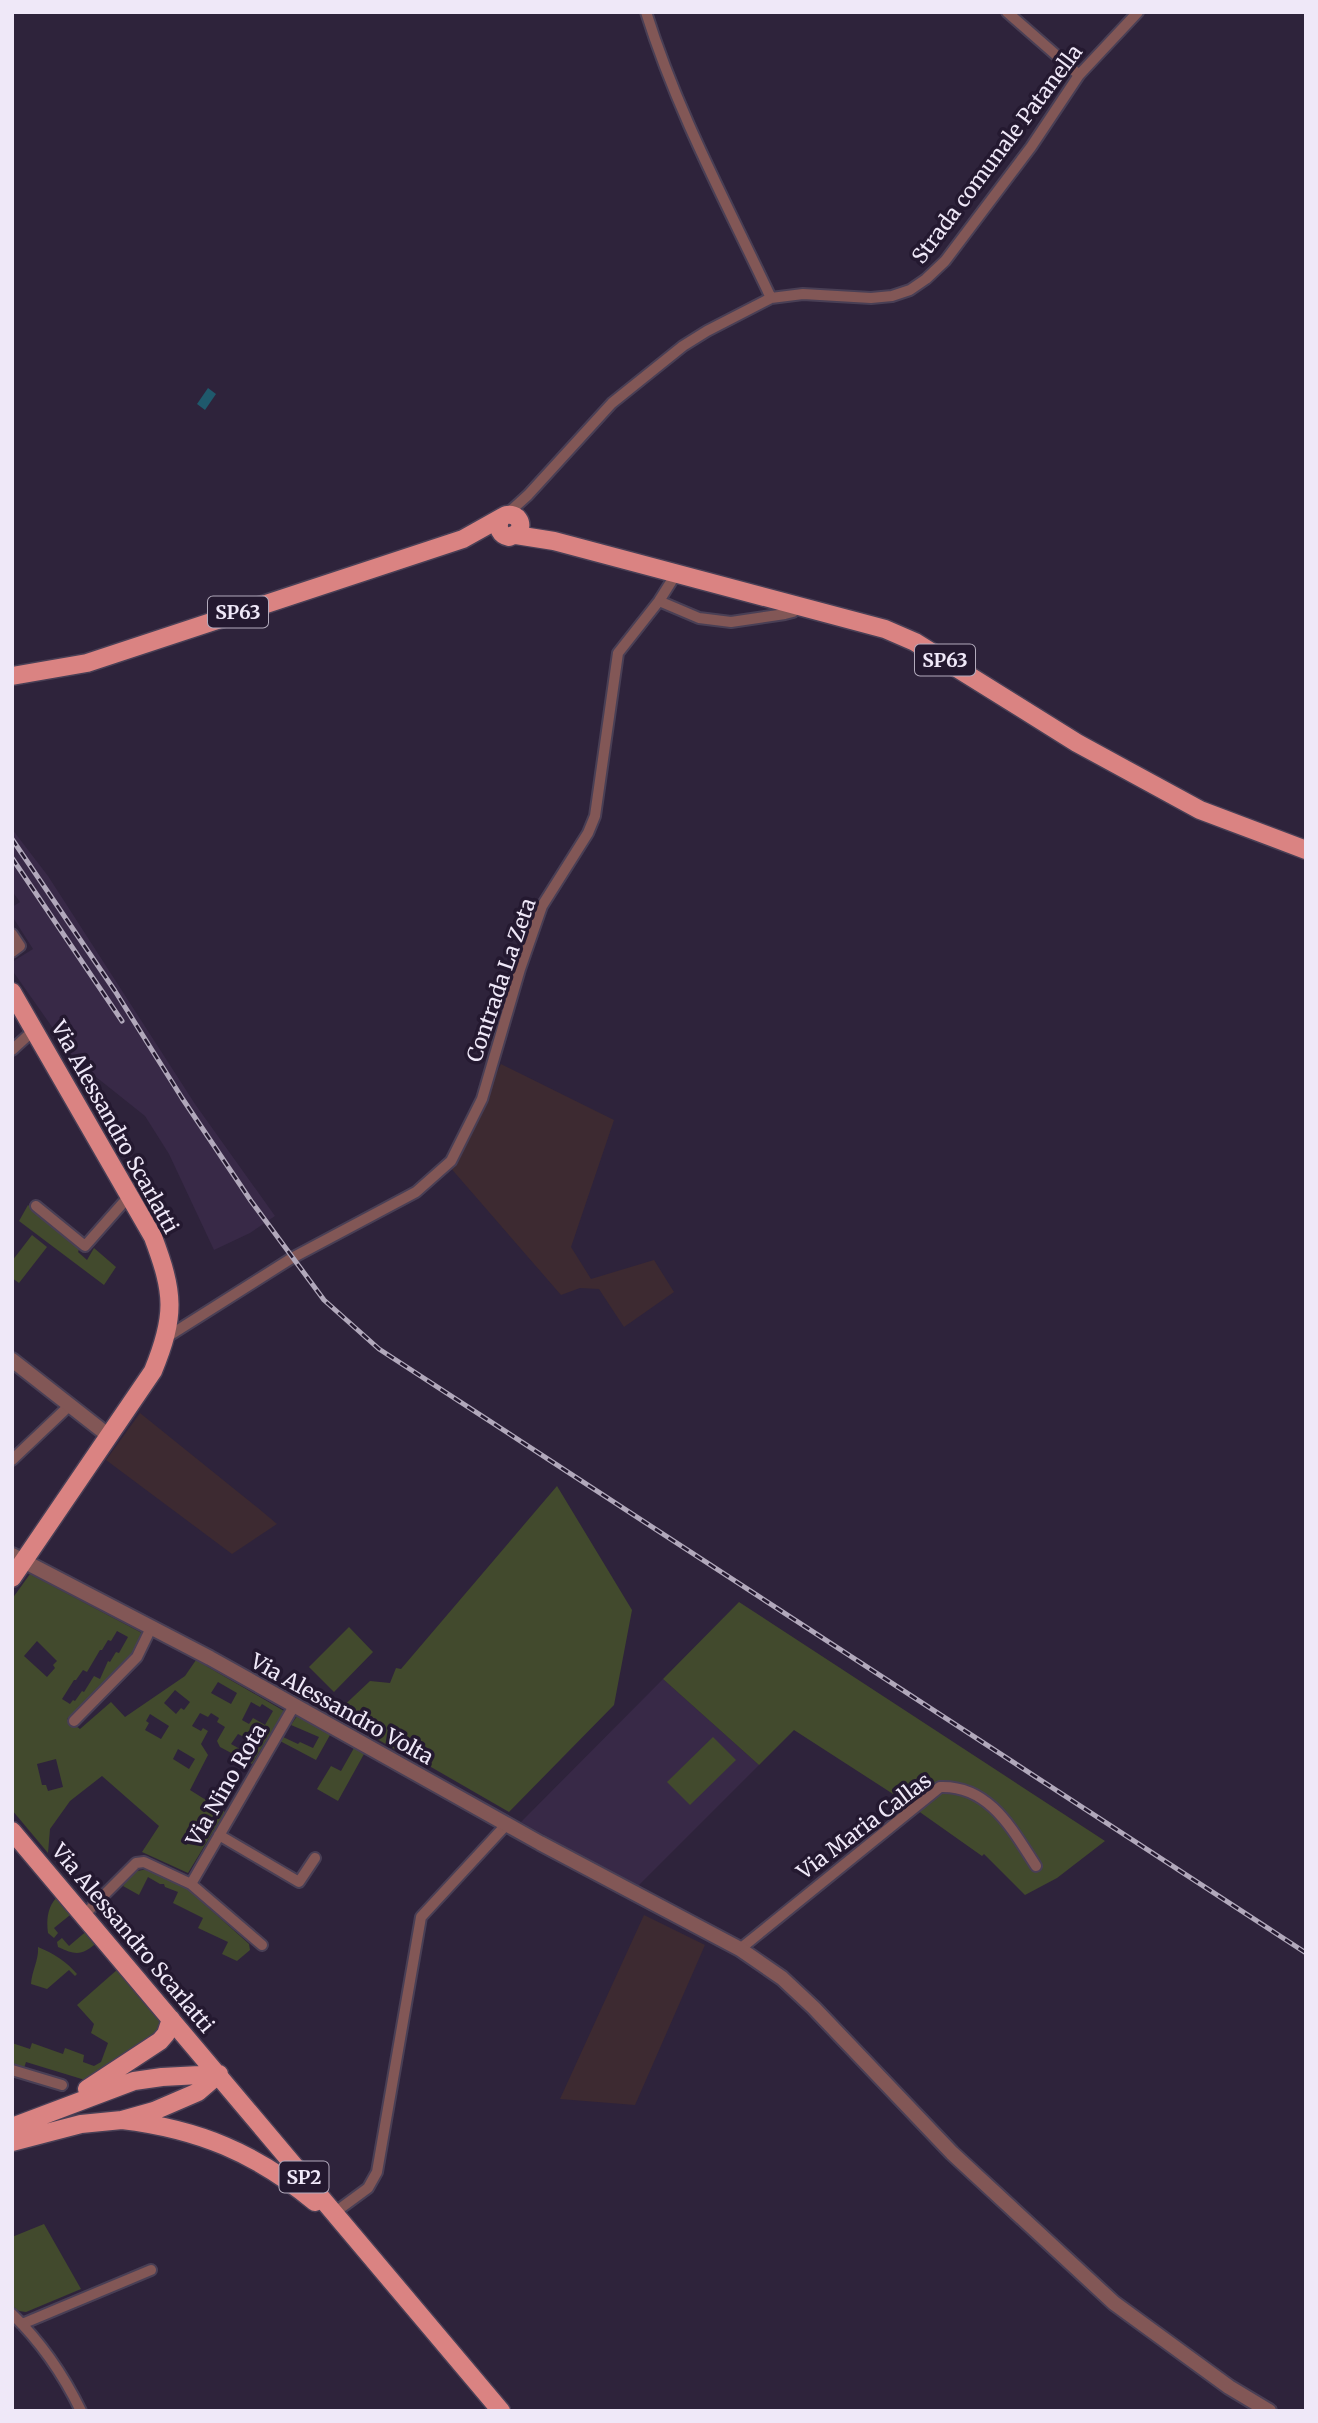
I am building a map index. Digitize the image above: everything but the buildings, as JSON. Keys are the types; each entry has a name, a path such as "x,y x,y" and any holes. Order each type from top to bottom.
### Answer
{"main road":[{"name":"SP63","path":"12,676 87,663 511,525 554,541 885,629 915,642 1077,743 1200,810 1306,850"},
{"name":"Via Alessandro Scarlatti","path":"12,992 153,1237 166,1271 170,1302 167,1337 153,1371 109,1436 18,1558 12,1578"},
{"name":"Via Alessandro Scarlatti","path":"13,1837 84,1915 219,2074"},
{"path":"56,2109 160,2041 166,2034 171,2019"},
{"name":"SP2","path":"219,2074 501,2411"},
{"path":"12,2127 134,2081 219,2074"},
{"path":"122,2120 177,2102 198,2092 219,2074"},
{"path":"12,2142 81,2124 122,2120 185,2131 245,2154 291,2182 348,2230"}],"street":[{"path":"646,12 681,112 771,298"},
{"path":"1007,12 1079,75"},
{"name":"Strada comunale Patanella","path":"511,525 528,495 612,403 699,336 771,298 803,294 871,298 892,296 910,290 926,279 945,261 1023,158 1079,75 1138,12"},
{"name":"Contrada La Zeta","path":"167,1337 302,1252 415,1192 451,1161 482,1099 520,969 542,906 581,844 595,816 618,653 659,601 676,574"},
{"path":"659,601 699,618 730,622 785,614 793,612 798,606"},
{"path":"12,934 20,946 12,952"},
{"path":"12,1050 34,1030"},
{"path":"36,1206 85,1246 130,1195"},
{"path":"12,1360 109,1436"},
{"path":"12,1460 70,1405"},
{"name":"Via Alessandro Volta","path":"18,1558 294,1706 506,1825 740,1949 782,1978 952,2153 1114,2304 1229,2387 1269,2411"},
{"path":"74,1721 137,1657 151,1628"},
{"name":"Via Nino Rota","path":"191,1884 294,1706"},
{"name":"Via Maria Callas","path":"740,1949 940,1787 952,1786 967,1791 998,1810 1036,1866"},
{"path":"334,2213 368,2188 377,2172 421,1917 506,1825"},
{"path":"219,1835 299,1882 315,1858"},
{"path":"84,1915 136,1863 144,1862 191,1884 262,1945"},
{"path":"12,2070 62,2085"},
{"path":"22,2324 150,2270"},
{"path":"12,2314 72,2391 81,2411"}],"shaded area":[{"path":"12,829 48,876 195,1104 275,1216 250,1233 214,1250 169,1154 145,1116 76,1061 12,970 12,962 33,949 12,916 12,907 20,902 12,891"},
{"path":"501,1064 614,1120 571,1247 591,1279 654,1260 674,1292 624,1327 599,1289 580,1288 561,1295 449,1166"},
{"path":"140,1413 277,1524 232,1554 106,1460"},
{"path":"663,1679 759,1765 637,1887 521,1822"},
{"path":"644,1915 705,1945 635,2105 560,2099"}],"green space":[{"path":"28,1205 80,1247 78,1252 87,1260 94,1248 116,1267 104,1285 19,1221"},
{"path":"32,1235 47,1247 19,1283 12,1278 12,1261"},
{"path":"557,1486 632,1610 614,1705 509,1812 405,1752 403,1754 377,1739 378,1737 372,1737 346,1723 347,1720 336,1713 370,1681 390,1683 396,1668 401,1669"},
{"path":"30,1574 142,1633 132,1653 67,1719 80,1729 111,1702 125,1717 185,1676 196,1660 284,1711 252,1764 220,1747 217,1741 225,1727 217,1722 219,1718 211,1713 208,1717 200,1713 192,1726 208,1731 201,1744 208,1755 190,1790 225,1812 188,1873 142,1852 159,1826 102,1776 70,1801 50,1829 48,1853 12,1810 12,1599","holes":["117,1631 128,1637 119,1653 116,1652 110,1662 108,1661 100,1679 94,1676 84,1692 70,1704 62,1699 83,1670 87,1672 108,1640 111,1641","37,1641 57,1661 47,1677 24,1656","218,1682 237,1693 231,1704 211,1693","175,1690 190,1702 184,1710 181,1708 176,1714 164,1703","251,1702 260,1707 262,1704 273,1711 265,1725 253,1718 249,1724 242,1720","150,1714 169,1726 161,1739 145,1730 149,1723 146,1721","238,1734 246,1738 249,1735 257,1740 251,1751 242,1746 240,1749 231,1744","178,1749 195,1759 189,1769 173,1759","56,1759 63,1787 48,1791 46,1785 42,1785 37,1764"]},
{"path":"739,1602 1105,1841 1057,1878 1025,1895 984,1854 982,1856 907,1803 794,1730 759,1765 663,1679"},
{"path":"349,1627 373,1652 334,1692 309,1667"},
{"path":"297,1716 330,1735 316,1760 280,1741 283,1737 313,1748 319,1737 291,1725"},
{"path":"713,1737 736,1760 690,1805 667,1782"},
{"path":"354,1748 364,1754 338,1801 317,1789 331,1766 341,1771"},
{"path":"147,1869 179,1882 249,1944 250,1950 237,1961 222,1954 228,1942 198,1928 203,1918 173,1903 178,1892 165,1887 164,1884 148,1877 139,1895 123,1886 133,1872"},
{"path":"59,1895 75,1911 54,1928 58,1933 54,1938 48,1933 48,1917 52,1903"},
{"path":"89,1929 98,1942 88,1950 75,1953 58,1947 57,1942 62,1938 69,1946"},
{"path":"38,1947 59,1958 77,1974 75,1976 69,1970 47,1989 31,1984"},
{"path":"118,1969 158,2016 162,2030 85,2080 26,2062 23,2071 12,2067 12,2043 30,2049 32,2043 63,2054 65,2048 84,2055 83,2062 94,2066 101,2062 108,2043 91,2033 94,2024 77,2005"},
{"path":"44,2224 81,2289 26,2312 19,2311 12,2306 12,2237"}],"water":[{"path":"208,388 216,394 205,410 197,404"}],"railway":[{"path":"12,839 115,991 251,1201 324,1300 379,1349 1306,1953"},
{"path":"12,858 122,1021"}]}
